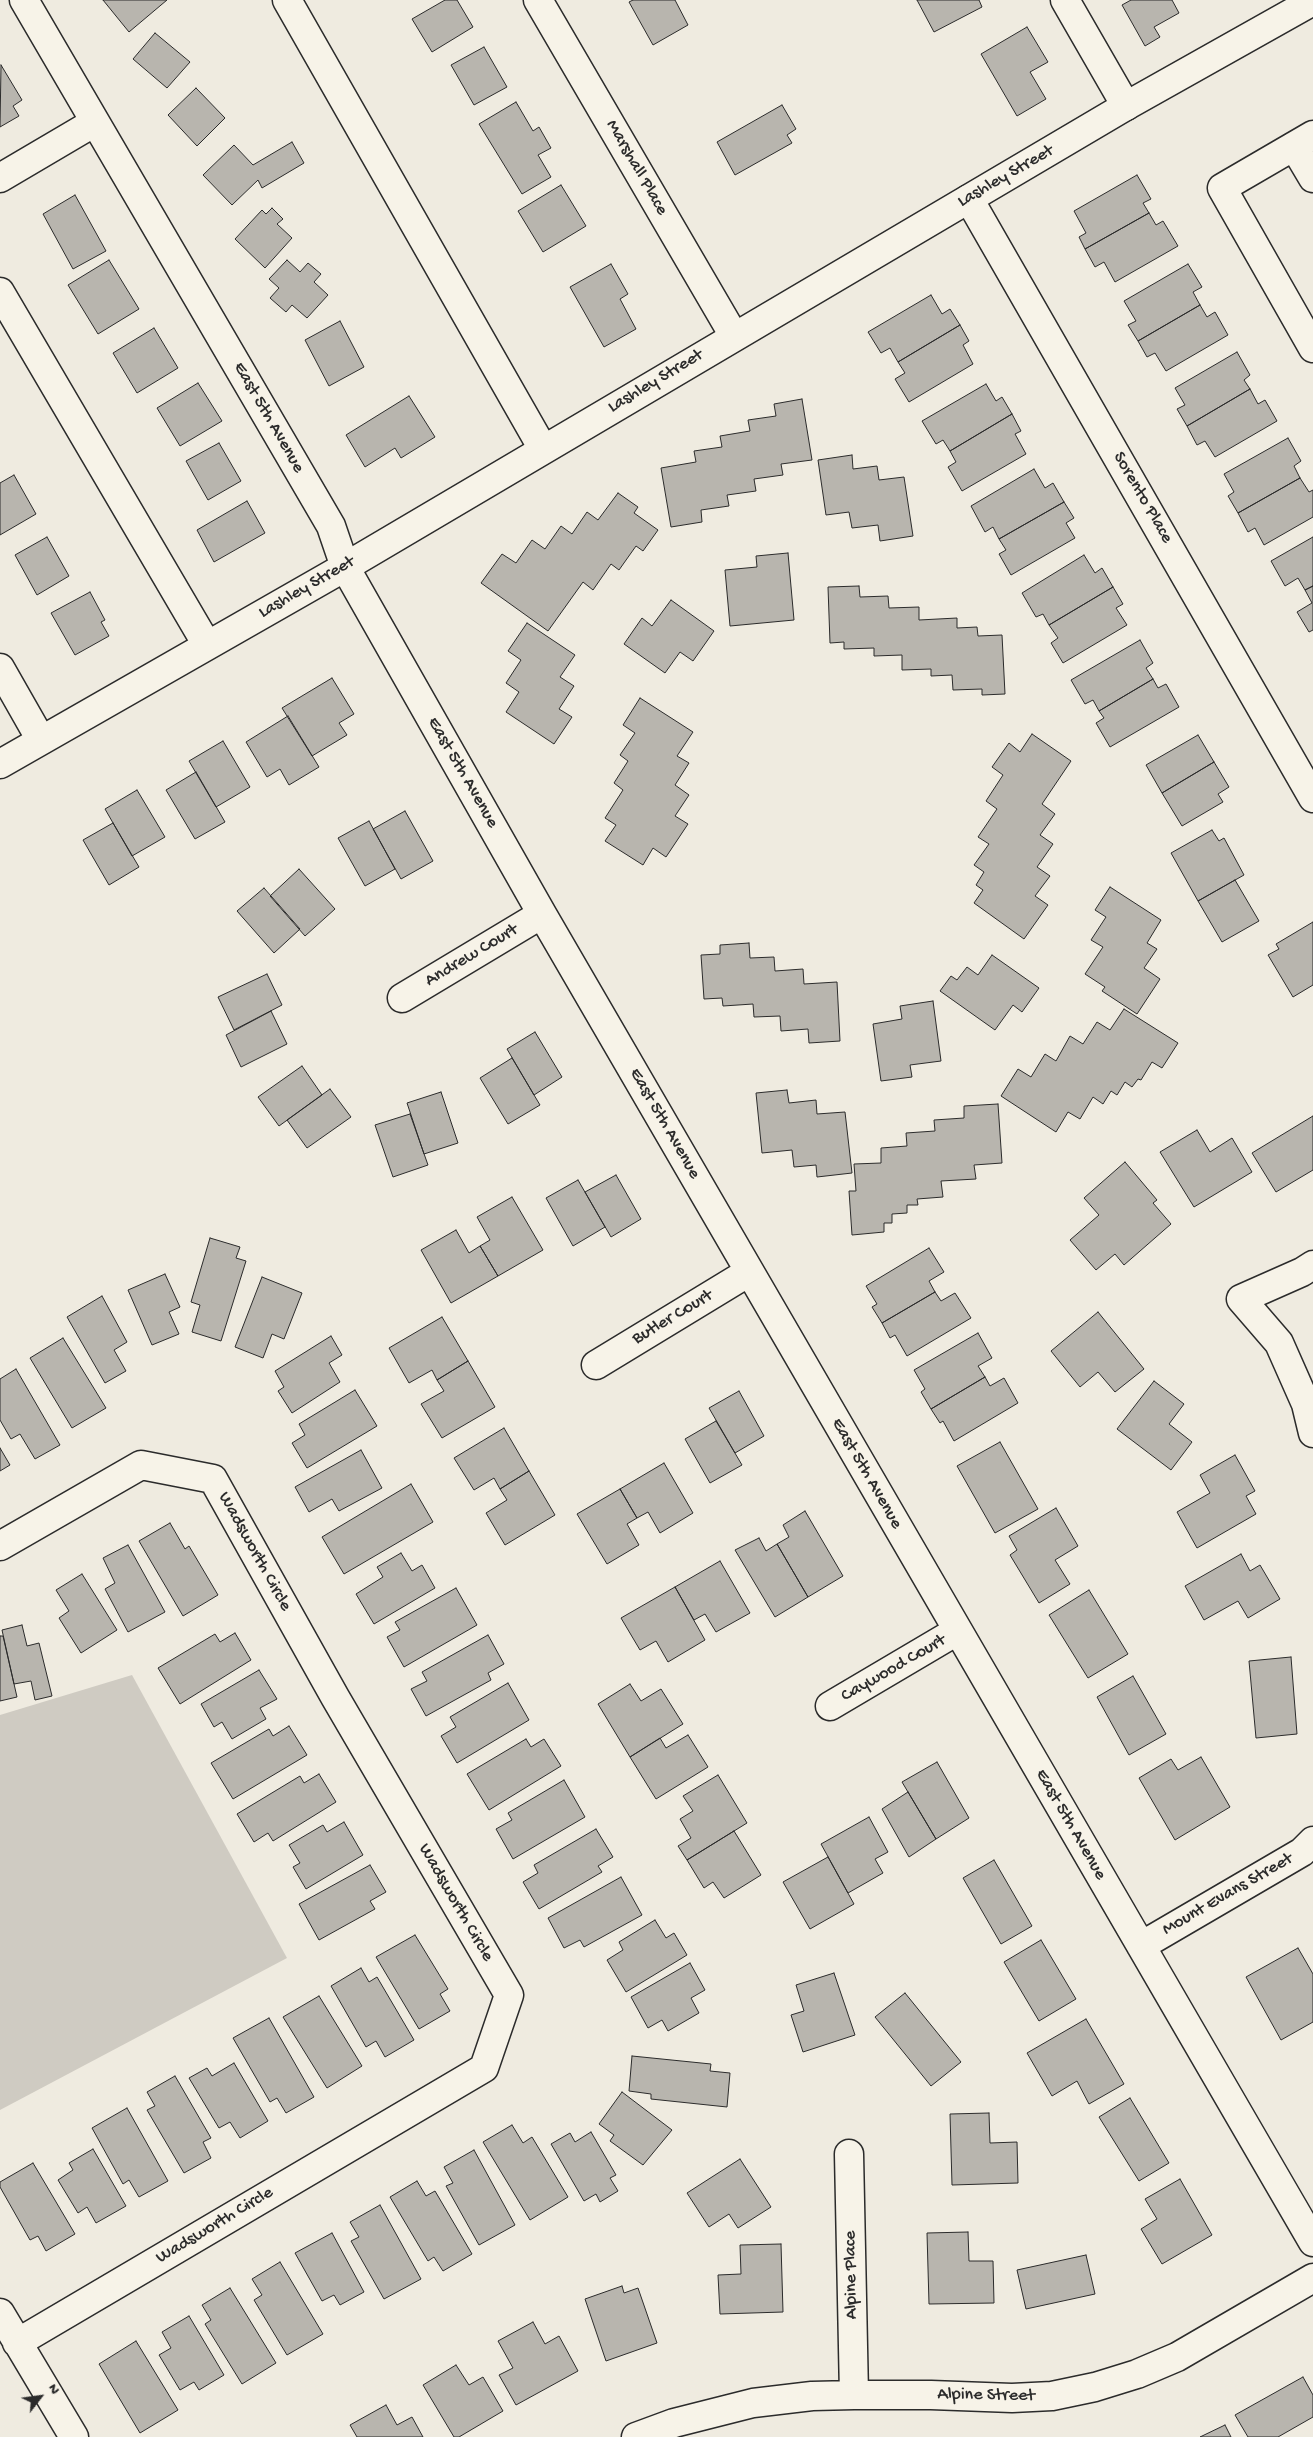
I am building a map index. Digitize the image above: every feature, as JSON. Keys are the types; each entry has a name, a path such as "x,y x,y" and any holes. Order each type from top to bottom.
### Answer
{"street":[{"name":"East 5th Avenue","path":"24,0 331,526 345,567 542,914 1313,2242"},
{"path":"287,0 543,449"},
{"name":"Marshall Place","path":"538,0 734,336"},
{"path":"1065,0 1126,106"},
{"name":"Lashley Street","path":"0,764 345,567 1126,106 1313,1"},
{"path":"0,178 95,122"},
{"path":"1313,178 1304,141 1222,188 1306,320 1313,348"},
{"name":"Sorento Place","path":"969,198 1313,798"},
{"path":"0,292 207,645"},
{"path":"0,668 41,740"},
{"name":"Andrew Court","path":"402,998 542,914"},
{"path":"1313,1265 1302,1272 1241,1299 1279,1344 1306,1404 1313,1433"},
{"name":"Butler Court","path":"596,1365 749,1272"},
{"name":"Wadsworth Circle","path":"0,1546 141,1465 213,1478 339,1703 509,1995 484,2068 18,2343"},
{"name":"Caywood Court","path":"830,1706 957,1631"},
{"name":"Mount Evans Street","path":"1141,1946 1302,1852 1313,1841"},
{"name":"Alpine Place","path":"849,2154 854,2395"},
{"name":"Alpine Street","path":"636,2437 674,2423 753,2403 812,2396 931,2395 1012,2398 1052,2396 1095,2387 1137,2374 1177,2356 1313,2278"},
{"path":"0,2313 74,2437"}],"shaded area":[{"path":"132,1675 287,1958 0,2110 0,1715"}],"building":[{"path":"103,0 167,0 129,32"},
{"path":"445,0 457,0 473,27 432,52 412,19"},
{"path":"633,0 675,0 688,25 653,45 629,2"},
{"path":"917,0 979,0 982,7 934,32"},
{"path":"1131,0 1172,0 1179,13 1154,27 1160,37 1145,46 1122,5"},
{"path":"1027,27 1048,62 1030,72 1046,99 1017,116 981,54"},
{"path":"155,33 190,62 167,88 133,59"},
{"path":"484,47 507,87 474,105 451,65"},
{"path":"1,65 22,100 13,106 19,116 0,127"},
{"path":"196,88 225,118 197,146 168,115"},
{"path":"516,102 533,131 539,127 551,148 538,155 551,177 522,194 479,124"},
{"path":"782,105 796,129 787,135 792,143 735,175 717,142"},
{"path":"292,142 304,163 262,188 258,180 232,205 203,175 234,145 253,165"},
{"path":"1137,175 1151,199 1143,203 1149,213 1085,249 1079,237 1086,233 1074,211"},
{"path":"561,185 586,226 543,252 518,211"},
{"path":"75,195 106,251 73,269 43,214"},
{"path":"272,208 283,219 277,224 292,238 265,268 235,239 262,210 266,214"},
{"path":"1149,213 1156,225 1163,221 1178,246 1115,282 1104,262 1095,267 1085,249"},
{"path":"109,260 139,309 98,334 68,285"},
{"path":"287,260 300,272 308,263 321,274 314,282 328,295 307,318 292,305 286,312 270,298 279,288 269,279"},
{"path":"611,264 628,294 620,299 636,329 604,347 570,287"},
{"path":"1188,264 1202,287 1193,292 1200,305 1138,341 1128,325 1136,321 1124,301"},
{"path":"931,295 942,314 950,309 960,325 898,362 890,348 881,353 868,332"},
{"path":"1200,305 1207,317 1215,312 1228,335 1166,371 1155,353 1147,357 1138,341"},
{"path":"340,321 364,367 329,386 305,340"},
{"path":"960,325 969,341 963,345 973,364 909,402 895,379 905,373 898,362"},
{"path":"154,328 178,368 137,393 113,353"},
{"path":"1237,352 1250,375 1244,380 1250,389 1187,426 1177,409 1185,405 1175,388"},
{"path":"198,383 222,421 180,446 157,408"},
{"path":"986,384 996,401 1002,397 1012,414 950,451 943,440 936,444 922,421"},
{"path":"1250,389 1258,404 1265,400 1277,421 1215,457 1205,441 1197,445 1187,426"},
{"path":"409,396 435,437 401,458 395,448 365,467 346,435"},
{"path":"802,399 812,460 781,464 783,475 754,479 756,491 727,495 729,506 701,510 702,522 671,527 661,468 696,462 694,451 722,447 720,436 750,431 748,420 776,416 774,404"},
{"path":"1012,414 1021,431 1015,434 1026,454 962,491 948,467 956,462 950,451"},
{"path":"1288,438 1301,461 1294,466 1300,478 1238,513 1228,496 1234,492 1224,474"},
{"path":"219,443 241,481 208,500 186,461"},
{"path":"852,455 853,469 877,466 879,480 904,477 913,536 880,541 878,525 852,528 849,512 826,515 818,460"},
{"path":"1034,469 1045,488 1053,483 1064,502 999,539 993,527 985,532 971,506"},
{"path":"14,475 36,514 0,535 0,483"},
{"path":"1300,478 1309,492 1313,490 1313,517 1264,545 1255,528 1248,532 1238,513"},
{"path":"618,493 638,507 634,513 658,530 643,551 636,546 619,570 611,564 593,590 583,582 548,631 481,583 502,554 516,563 532,540 545,549 561,526 572,534 587,512 598,520"},
{"path":"247,501 265,533 214,562 197,530"},
{"path":"1064,502 1074,518 1066,523 1075,538 1011,575 999,554 1006,550 999,539"},
{"path":"47,537 69,576 37,595 15,555"},
{"path":"1313,537 1313,586 1305,590 1298,578 1285,586 1271,561"},
{"path":"788,553 794,620 730,626 725,570 757,567 756,556"},
{"path":"1084,555 1095,573 1102,568 1113,587 1049,625 1043,614 1036,617 1022,593"},
{"path":"859,586 860,597 888,596 889,608 919,607 919,620 957,618 957,628 977,627 978,636 1002,635 1005,694 982,695 982,689 953,690 952,675 931,676 931,669 902,670 902,655 874,656 874,648 844,649 844,642 830,643 828,587"},
{"path":"1313,586 1313,630 1309,632 1297,612 1312,603 1305,590"},
{"path":"1113,587 1123,604 1116,608 1127,625 1063,663 1051,643 1058,638 1049,625"},
{"path":"90,592 105,620 101,622 109,636 75,655 51,613"},
{"path":"671,600 714,631 693,661 680,652 665,673 624,644 642,618 652,626"},
{"path":"527,623 575,655 560,677 574,686 559,709 572,717 554,744 506,712 519,692 506,683 521,660 508,651"},
{"path":"1140,640 1153,663 1146,668 1153,679 1099,711 1093,700 1085,704 1071,680"},
{"path":"332,678 354,714 339,723 347,735 312,756 282,708"},
{"path":"1153,679 1158,688 1166,684 1179,707 1110,747 1096,723 1104,718 1099,711"},
{"path":"640,698 693,732 677,756 689,763 675,785 689,795 675,816 688,824 666,857 653,848 643,865 605,841 616,825 605,818 623,790 614,783 628,761 620,755 635,733 623,725"},
{"path":"288,716 319,767 289,785 280,769 267,777 246,742"},
{"path":"1032,734 1071,761 1042,804 1055,814 1040,835 1053,844 1037,867 1050,876 1035,896 1048,905 1024,939 974,903 983,890 976,885 984,872 974,865 989,844 978,837 997,809 986,801 1003,775 992,767 1009,743 1020,752"},
{"path":"1198,735 1214,762 1162,793 1146,765"},
{"path":"223,741 250,787 216,807 189,761"},
{"path":"1214,762 1229,787 1218,794 1223,802 1182,826 1162,793"},
{"path":"196,772 225,822 195,839 166,790"},
{"path":"137,790 165,837 132,856 105,809"},
{"path":"405,811 433,861 401,879 373,829"},
{"path":"369,821 395,869 365,886 338,838"},
{"path":"113,823 139,867 109,885 83,840"},
{"path":"1212,830 1219,841 1224,838 1244,875 1198,901 1171,853"},
{"path":"299,869 335,909 305,936 270,896"},
{"path":"1235,880 1259,921 1222,942 1198,901"},
{"path":"1110,887 1161,920 1147,943 1157,949 1144,968 1160,979 1137,1014 1102,991 1105,987 1085,974 1103,947 1091,940 1106,917 1095,910"},
{"path":"264,888 300,929 274,953 237,911"},
{"path":"1313,922 1313,985 1293,997 1268,955 1279,949 1276,944"},
{"path":"749,943 750,958 774,957 775,971 803,969 804,984 837,982 840,1041 809,1043 808,1029 781,1031 780,1016 754,1017 753,1004 723,1006 722,998 704,999 701,955 720,954 720,945"},
{"path":"992,955 1039,988 1022,1012 1013,1005 995,1030 940,991 951,976 957,980 967,967 978,975"},
{"path":"267,974 282,1005 234,1030 218,997"},
{"path":"933,1001 941,1061 910,1065 912,1077 881,1081 873,1024 902,1019 900,1006"},
{"path":"1124,1009 1178,1043 1162,1068 1152,1062 1141,1080 1138,1079 1132,1087 1125,1082 1117,1095 1111,1091 1103,1104 1093,1097 1080,1119 1068,1112 1056,1132 1001,1096 1018,1069 1031,1077 1045,1054 1056,1061 1070,1036 1083,1044 1097,1022 1110,1030"},
{"path":"271,1011 287,1044 241,1067 226,1035"},
{"path":"535,1032 562,1077 534,1095 507,1049"},
{"path":"512,1058 540,1105 508,1124 480,1078"},
{"path":"302,1066 322,1095 279,1126 258,1097"},
{"path":"330,1089 351,1117 307,1148 287,1120"},
{"path":"787,1090 789,1103 816,1100 817,1114 845,1112 852,1173 817,1177 816,1165 794,1167 792,1150 762,1153 756,1093"},
{"path":"441,1092 458,1143 424,1154 407,1103"},
{"path":"998,1104 1002,1163 974,1165 976,1179 941,1181 943,1197 917,1199 918,1205 907,1205 907,1213 892,1214 892,1223 884,1223 884,1232 852,1235 849,1191 856,1191 854,1164 881,1163 881,1148 907,1146 906,1133 935,1131 934,1120 964,1118 964,1106"},
{"path":"410,1114 428,1165 393,1177 375,1125"},
{"path":"1313,1116 1313,1170 1276,1192 1252,1153"},
{"path":"1197,1130 1210,1152 1232,1138 1252,1172 1194,1207 1160,1152"},
{"path":"1125,1162 1157,1200 1153,1203 1171,1224 1124,1265 1115,1254 1096,1270 1070,1240 1099,1215 1084,1198"},
{"path":"616,1175 641,1219 611,1237 585,1192"},
{"path":"578,1180 605,1227 573,1246 546,1198"},
{"path":"512,1197 543,1250 498,1276 480,1246 490,1240 477,1217"},
{"path":"456,1230 469,1253 480,1246 498,1276 451,1303 421,1250"},
{"path":"210,1238 240,1247 236,1258 246,1261 221,1341 192,1332 200,1305 191,1302"},
{"path":"929,1248 944,1272 929,1281 935,1292 882,1323 872,1307 877,1304 866,1286"},
{"path":"165,1274 180,1307 169,1312 179,1334 152,1345 128,1290"},
{"path":"262,1277 302,1293 284,1339 272,1334 263,1358 235,1347"},
{"path":"935,1292 941,1301 955,1293 971,1318 907,1356 895,1335 890,1338 882,1323"},
{"path":"102,1296 127,1342 114,1350 126,1371 105,1383 67,1317"},
{"path":"1098,1312 1144,1369 1115,1392 1098,1372 1080,1387 1051,1351"},
{"path":"442,1317 468,1361 437,1380 432,1370 409,1383 389,1348"},
{"path":"978,1333 992,1358 978,1366 985,1377 931,1409 921,1392 925,1389 914,1370"},
{"path":"331,1336 342,1355 329,1363 340,1382 292,1413 278,1391 284,1387 275,1371"},
{"path":"63,1338 106,1408 72,1428 30,1358"},
{"path":"468,1361 495,1407 442,1438 421,1404 444,1391 437,1380"},
{"path":"16,1369 60,1445 35,1459 20,1434 11,1439 0,1420 0,1379"},
{"path":"985,1377 990,1386 1004,1378 1018,1403 954,1441 943,1421 940,1423 931,1409"},
{"path":"1154,1381 1184,1404 1169,1424 1192,1442 1171,1470 1117,1429"},
{"path":"355,1390 377,1426 307,1468 292,1443 305,1435 299,1424"},
{"path":"739,1391 764,1436 735,1453 709,1408"},
{"path":"716,1421 742,1465 710,1483 685,1439"},
{"path":"504,1428 529,1471 500,1489 494,1478 474,1490 454,1458"},
{"path":"1000,1442 1038,1509 995,1533 957,1466"},
{"path":"0,1448 10,1465 0,1471"},
{"path":"361,1450 382,1488 339,1511 332,1499 309,1512 295,1487"},
{"path":"1235,1455 1255,1491 1246,1496 1256,1514 1197,1548 1177,1512 1210,1493 1200,1475"},
{"path":"664,1463 693,1513 660,1533 648,1512 637,1518 620,1489"},
{"path":"529,1471 555,1515 505,1545 486,1513 507,1500 500,1489"},
{"path":"411,1484 433,1522 344,1574 322,1537"},
{"path":"620,1489 637,1518 627,1524 639,1545 607,1564 577,1514"},
{"path":"1056,1508 1078,1546 1055,1560 1070,1584 1039,1603 1010,1555 1017,1550 1009,1536"},
{"path":"805,1511 843,1576 808,1597 777,1544 789,1537 783,1525"},
{"path":"170,1523 185,1549 189,1546 218,1595 183,1616 139,1541"},
{"path":"759,1538 766,1551 777,1544 808,1597 775,1617 735,1550"},
{"path":"128,1545 165,1612 128,1632 105,1589 115,1583 103,1558"},
{"path":"401,1553 412,1571 422,1565 435,1588 374,1624 356,1594 383,1577 377,1567"},
{"path":"1241,1554 1250,1571 1260,1565 1280,1599 1248,1618 1238,1601 1204,1620 1185,1586"},
{"path":"720,1561 750,1613 716,1632 705,1614 694,1620 675,1587"},
{"path":"82,1574 117,1630 81,1653 59,1618 69,1611 56,1590"},
{"path":"675,1587 705,1640 668,1662 656,1641 640,1650 621,1618"},
{"path":"456,1588 477,1625 404,1667 387,1637 400,1630 395,1622"},
{"path":"1089,1590 1128,1654 1088,1678 1049,1615"},
{"path":"22,1625 27,1646 39,1643 52,1696 35,1700 31,1681 14,1684 2,1630"},
{"path":"235,1633 251,1660 180,1704 158,1668 215,1634 220,1642"},
{"path":"488,1635 504,1664 488,1673 491,1680 426,1716 411,1689 427,1681 422,1672"},
{"path":"0,1636 3,1636 17,1697 0,1701"},
{"path":"1291,1657 1297,1734 1256,1738 1249,1661"},
{"path":"259,1670 277,1699 260,1708 266,1719 232,1739 222,1722 214,1727 201,1704"},
{"path":"1133,1676 1166,1734 1129,1755 1097,1697"},
{"path":"508,1683 529,1720 457,1763 441,1736 456,1727 450,1717"},
{"path":"630,1684 641,1701 661,1689 683,1724 630,1757 598,1704"},
{"path":"289,1726 307,1755 233,1799 211,1763 269,1729 273,1736"},
{"path":"688,1735 708,1767 656,1799 630,1757 660,1738 666,1748"},
{"path":"526,1739 531,1747 544,1739 561,1766 489,1810 467,1774"},
{"path":"1201,1757 1230,1807 1175,1840 1139,1778 1171,1759 1178,1770"},
{"path":"937,1762 969,1818 936,1839 902,1782"},
{"path":"319,1774 336,1802 273,1841 268,1833 254,1842 237,1814 300,1776 304,1783"},
{"path":"718,1775 747,1823 687,1860 678,1846 691,1838 680,1819 693,1811 683,1796"},
{"path":"564,1780 585,1817 513,1859 496,1829 512,1820 508,1813"},
{"path":"908,1792 936,1839 909,1857 882,1809"},
{"path":"869,1817 888,1852 875,1859 883,1873 848,1893 821,1844"},
{"path":"344,1822 363,1855 306,1889 293,1867 300,1863 289,1845 323,1825 327,1832"},
{"path":"596,1829 613,1857 598,1866 602,1872 539,1909 523,1882 538,1873 534,1865"},
{"path":"734,1831 761,1875 724,1898 713,1882 704,1888 687,1860"},
{"path":"828,1857 854,1904 810,1929 783,1882"},
{"path":"994,1860 1032,1926 1001,1944 963,1878"},
{"path":"370,1865 386,1892 370,1901 375,1909 319,1940 299,1904"},
{"path":"621,1877 642,1915 584,1947 580,1940 564,1948 548,1918"},
{"path":"655,1920 666,1938 674,1933 687,1955 626,1992 607,1960 623,1950 619,1942"},
{"path":"415,1935 448,1989 440,1994 450,2011 419,2029 376,1957"},
{"path":"1041,1940 1076,1999 1039,2021 1004,1962"},
{"path":"1298,1948 1313,1974 1313,2022 1281,2040 1246,1977"},
{"path":"690,1963 705,1990 691,1998 699,2013 668,2031 662,2020 648,2028 631,1997"},
{"path":"361,1968 369,1982 377,1977 414,2040 385,2057 376,2041 366,2047 331,1986"},
{"path":"834,1973 855,2035 803,2052 791,2015 804,2011 796,1985"},
{"path":"905,1993 961,2062 931,2086 875,2017"},
{"path":"319,1996 362,2066 327,2088 283,2017"},
{"path":"269,2018 314,2097 286,2113 277,2098 270,2102 233,2038"},
{"path":"1086,2019 1124,2084 1089,2104 1077,2081 1052,2096 1027,2053"},
{"path":"632,2056 711,2064 710,2071 730,2073 727,2107 651,2099 651,2094 629,2091"},
{"path":"234,2063 268,2121 240,2138 230,2122 219,2128 189,2078 207,2068 212,2076"},
{"path":"175,2076 211,2138 203,2142 211,2158 184,2173 147,2110 155,2106 147,2092"},
{"path":"622,2092 672,2130 643,2165 610,2141 614,2135 599,2124"},
{"path":"1130,2098 1169,2163 1139,2181 1099,2117"},
{"path":"127,2108 168,2181 139,2197 129,2180 123,2184 92,2128"},
{"path":"989,2113 990,2143 1017,2142 1018,2183 952,2185 950,2114"},
{"path":"512,2125 523,2143 532,2137 568,2197 530,2220 483,2142"},
{"path":"591,2132 616,2175 610,2178 618,2191 600,2202 596,2194 584,2201 551,2144 570,2133 575,2142"},
{"path":"93,2149 126,2206 96,2223 87,2207 78,2213 58,2180 73,2170 69,2163"},
{"path":"474,2150 515,2225 479,2245 446,2186 453,2183 444,2167"},
{"path":"740,2159 771,2207 738,2228 729,2214 709,2227 687,2193"},
{"path":"33,2163 75,2234 46,2251 38,2236 30,2240 0,2187 0,2182"},
{"path":"1180,2179 1212,2235 1162,2264 1141,2229 1157,2219 1145,2199"},
{"path":"417,2181 426,2196 435,2191 472,2254 443,2271 434,2257 428,2261 390,2197"},
{"path":"380,2205 421,2279 384,2299 351,2241 359,2237 350,2222"},
{"path":"968,2232 969,2261 993,2261 994,2303 929,2304 927,2233"},
{"path":"332,2233 364,2292 340,2305 334,2295 322,2301 295,2253"},
{"path":"781,2244 783,2312 720,2314 718,2275 741,2274 740,2245"},
{"path":"1086,2255 1095,2294 1026,2309 1017,2270"},
{"path":"280,2262 323,2334 287,2355 254,2300 262,2295 252,2279"},
{"path":"622,2286 624,2293 638,2288 657,2343 606,2361 585,2299"},
{"path":"230,2288 276,2363 242,2384 205,2324 211,2320 202,2305"},
{"path":"189,2316 224,2375 199,2390 194,2382 180,2390 159,2355 171,2348 162,2332"},
{"path":"533,2322 545,2344 559,2336 578,2371 516,2405 499,2375 513,2368 498,2341"},
{"path":"136,2341 178,2410 140,2433 99,2364"},
{"path":"456,2365 469,2385 483,2377 503,2411 459,2437 454,2437 423,2385"},
{"path":"1303,2377 1313,2395 1313,2417 1278,2437 1248,2437 1235,2415"},
{"path":"386,2405 397,2425 412,2417 423,2437 357,2437 350,2425"},
{"path":"1225,2425 1231,2437 1200,2437"}]}
